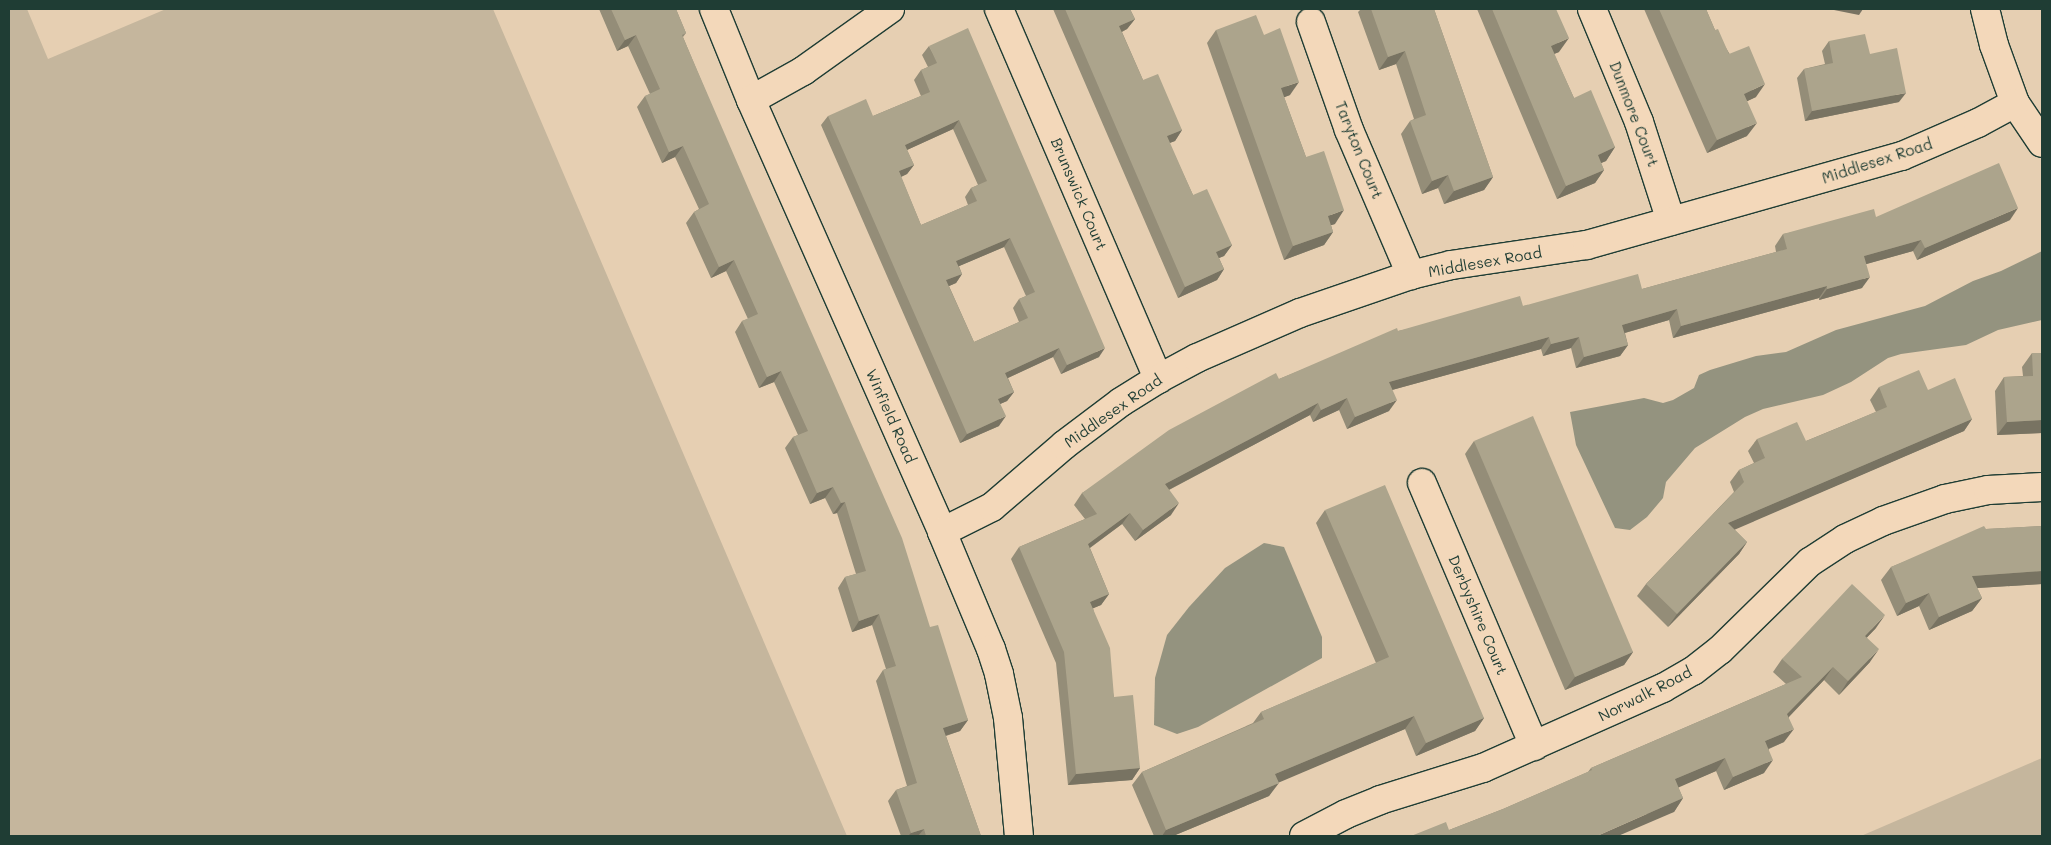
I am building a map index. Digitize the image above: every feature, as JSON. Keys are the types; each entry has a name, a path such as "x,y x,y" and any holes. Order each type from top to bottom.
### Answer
{"street":[{"name":"Winfield Road","path":"714,9 752,100 942,532 1000,674 1008,718 1019,836"},
{"path":"752,100 803,71 890,9"},
{"name":"Brunswick Court","path":"999,9 1158,379"},
{"name":"Dunmore Court","path":"1592,9 1639,122 1671,222"},
{"path":"1985,9 1994,45 2015,103 2042,143"},
{"name":"Taryton Court","path":"1311,22 1350,130 1411,275"},
{"name":"Middlesex Road","path":"942,532 992,507 1064,444 1121,402 1158,379 1197,358 1300,313 1411,275 1451,265 1587,245 1902,156 1978,123 2015,103"},
{"name":"Derbyshire Court","path":"1422,483 1534,746"},
{"name":"Norwalk Road","path":"1304,836 1346,814 1380,800 1483,768 1663,688 1693,671 1720,650 1810,562 1846,539 1883,521 1945,499 1988,490 2042,487"}],"shaded area":[{"path":"9,9 27,9 48,59 166,9 493,9 847,836 9,836"},
{"path":"2042,251 2042,320 1998,330 1966,345 1901,354 1888,358 1851,382 1823,395 1763,409 1745,417 1695,448 1666,482 1663,498 1647,517 1630,530 1615,528 1576,445 1570,412 1644,398 1663,403 1673,400 1694,388 1699,375 1710,370 1756,356 1786,352 1836,330 1925,306 1973,281 2001,271"},
{"path":"1264,543 1284,547 1322,637 1322,658 1198,727 1177,734 1154,725 1155,678 1167,635 1189,607 1225,568"},
{"path":"2042,758 2042,836 1861,836"}],"building":[{"path":"611,9 676,9 686,33 682,35 902,538 930,627 938,625 968,720 943,728 981,836 926,836 924,829 911,833 896,790 917,783 883,670 896,666 879,614 859,621 845,577 866,571 845,502 841,503 833,487 817,493 793,437 808,431 781,371 767,377 742,321 758,314 734,260 719,267 694,212 709,204 683,146 669,152 645,96 660,89 636,35 625,40"},
{"path":"1065,9 1130,9 1135,19 1119,26 1143,80 1158,74 1182,130 1167,136 1193,195 1207,189 1232,245 1216,252 1224,269 1185,287"},
{"path":"1371,9 1434,9 1493,177 1454,191 1448,175 1432,181 1410,121 1426,115 1405,51 1388,57"},
{"path":"1492,9 1556,9 1569,38 1551,46 1574,98 1591,90 1615,147 1598,155 1604,170 1566,186"},
{"path":"1659,9 1706,9 1715,30 1718,29 1729,54 1749,46 1765,84 1744,94 1757,123 1717,140"},
{"path":"1256,15 1264,35 1280,28 1299,82 1281,88 1288,108 1306,157 1324,151 1344,210 1328,216 1333,232 1293,246 1216,30"},
{"path":"968,28 1105,348 1067,365 1059,348 1005,373 1014,392 998,399 1006,416 967,434 828,116 866,99 873,116 930,92 921,70 937,63 929,46","holes":["959,120 987,181 971,188 977,201 921,225 899,171 914,165 905,145","1010,238 1035,292 1019,299 1028,318 974,342 946,280 962,274 956,261"]},
{"path":"1865,34 1870,54 1897,48 1906,93 1812,111 1804,69 1833,63 1829,41"},
{"path":"1999,163 2018,208 1925,248 1921,240 1864,256 1870,277 1827,289 1827,286 1681,326 1677,309 1622,325 1628,345 1584,357 1579,337 1551,344 1549,337 1389,382 1397,400 1355,417 1347,398 1321,410 1318,403 1165,484 1179,503 1143,530 1130,513 1088,544 1109,594 1090,602 1110,648 1114,697 1133,695 1140,768 1076,774 1064,652 1019,547 1097,514 1082,493 1169,430 1276,373 1279,379 1397,328 1398,331 1520,296 1523,306 1638,274 1642,289 1787,249 1783,234 1874,209 1876,217"},
{"path":"2032,353 2042,353 2042,420 2007,422 2004,377 2033,376"},
{"path":"1919,370 1928,390 1955,378 1972,419 1728,523 1747,542 1677,614 1646,584 1744,482 1739,470 1765,458 1757,439 1797,422 1806,441 1887,407 1879,387"},
{"path":"1533,416 1633,652 1575,677 1474,441"},
{"path":"1385,485 1484,718 1426,743 1414,716 1275,774 1279,783 1166,830 1142,772 1264,719 1261,712 1389,657 1325,510"},
{"path":"1984,526 1986,529 2042,526 2042,571 1972,576 1982,598 1939,617 1929,593 1906,603 1891,567"},
{"path":"1852,584 1885,615 1865,636 1879,649 1848,681 1833,667 1787,714 1794,729 1765,741 1773,760 1733,777 1725,758 1675,779 1683,798 1597,836 1411,836 1446,822 1449,830 1503,809 1592,770 1591,768 1802,677 1782,659"}]}
